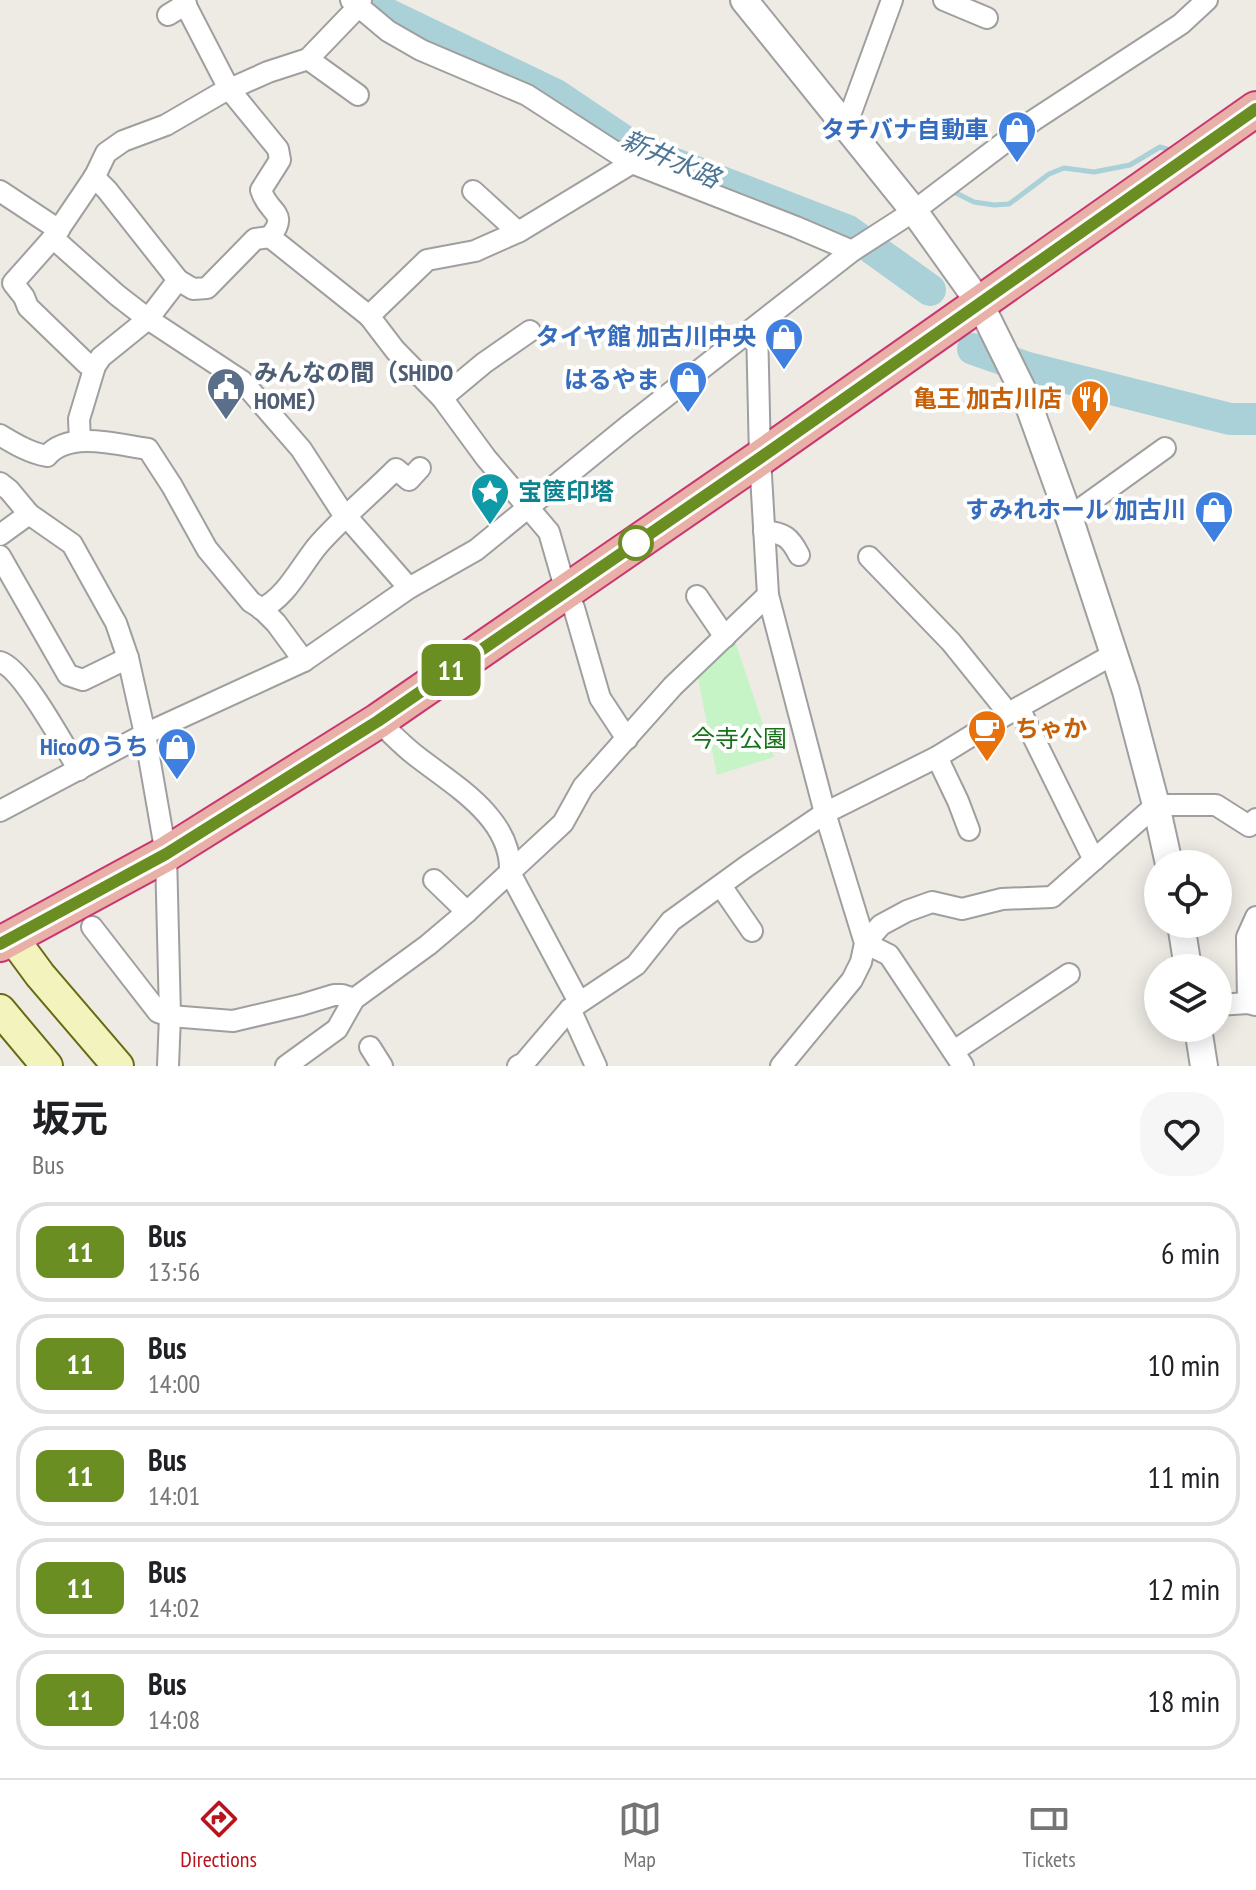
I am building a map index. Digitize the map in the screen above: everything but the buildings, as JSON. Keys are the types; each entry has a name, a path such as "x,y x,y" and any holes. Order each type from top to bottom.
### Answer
{"highway":[{"path":"6,941 166,854 378,721 760,458 1256,109"}],"main road":[{"path":"6,941 40,975 118,1066"},
{"path":"0,1010 47,1066"}],"street":[{"path":"744,0 914,211 979,302 1025,395 1069,517 1114,654 1166,850"},
{"path":"846,126 892,0"},
{"path":"944,0 987,18"},
{"path":"0,811 145,734 304,661 409,588 476,550 628,426 852,251 914,211 1034,120 1181,24 1207,0"},
{"path":"94,177 178,280 193,289 207,288 255,239 270,237 280,223 261,190 280,160 278,149 229,89 184,2 168,15"},
{"path":"95,366 87,364 28,307 13,283 56,234 106,153 123,141 166,125 229,89 308,59 356,2 388,31 421,50 527,95 632,163 852,251"},
{"path":"308,59 358,95"},
{"path":"369,316 427,260 475,251 518,232 632,163"},
{"path":"0,191 56,234 117,295 242,381 301,449 346,516 409,588"},
{"path":"473,191 518,232"},
{"path":"270,237 369,316 395,350 442,398 486,458 549,532 600,698 627,739"},
{"path":"80,441 79,419 95,366 101,357 148,319 178,280"},
{"path":"757,326 768,595 825,813 865,943 861,962 852,980 782,1066"},
{"path":"442,398 484,363 530,331"},
{"path":"0,435 47,456 53,450 80,441 148,449 207,549 251,602 276,623 304,661"},
{"path":"1069,517 1165,448"},
{"path":"261,609 270,604 296,575 318,545 396,469 409,480 420,468"},
{"path":"0,483 29,514 72,544 116,623 128,658 166,854 170,1016 168,1066"},
{"path":"0,535 29,514"},
{"path":"764,531 785,536 792,541 799,555"},
{"path":"0,556 68,675 83,680 128,658"},
{"path":"882,564 956,638 1001,704 1013,711 1094,860"},
{"path":"286,1066 337,1029 354,999 428,945 563,823 583,787 673,686 768,595"},
{"path":"697,596 725,637"},
{"path":"518,1066 575,1006 636,965 671,921 747,866 825,813 937,757 1114,654"},
{"path":"0,662 6,663 18,676 41,707 79,770"},
{"path":"378,721 413,754 475,801 503,837 510,873 575,1006 596,1066"},
{"path":"937,757 969,830"},
{"path":"865,943 881,925 932,902 962,909 1002,899 1052,897 1156,805 1216,805 1249,826 1256,819"},
{"path":"434,880 467,912"},
{"path":"721,886 752,931"},
{"path":"1232,1005 1252,1004 1239,936 1256,917"},
{"path":"92,927 158,1012 170,1016 233,1021 334,995 354,999"},
{"path":"865,943 889,955 959,1058 1063,984"},
{"path":"1200,1042 1204,1066"},
{"path":"370,1047 382,1066"}],"green space":[{"name":"今寺公園","path":"733,635 774,757 717,775 697,673"}],"waterway":[{"name":"新井水路","path":"372,0 387,14 556,95 636,149 848,231 930,290"},
{"path":"948,193 956,193 974,202 1009,204 1049,174 1064,168 1094,172 1130,165 1160,147 1167,149"},
{"name":"新井水路","path":"973,349 1028,368 1230,419 1256,419"}],"bus line":[{"name":"11","path":"0,944 166,854 378,721 760,458 1256,109"}],"place":[{"name":"タチバナ自動車","path":"1017,164"},
{"name":"タイヤ館 加古川中央","path":"784,371"},
{"name":"はるやま","path":"688,414"},
{"name":"みんなの間（SHIDO HOME）","path":"226,421"},
{"name":"亀王 加古川店","path":"1090,433"},
{"name":"宝篋印塔","path":"490,526"},
{"name":"すみれホール 加古川","path":"1214,544"},
{"name":"ちゃか","path":"987,763"},
{"name":"Hicoのうち","path":"177,781"}]}
